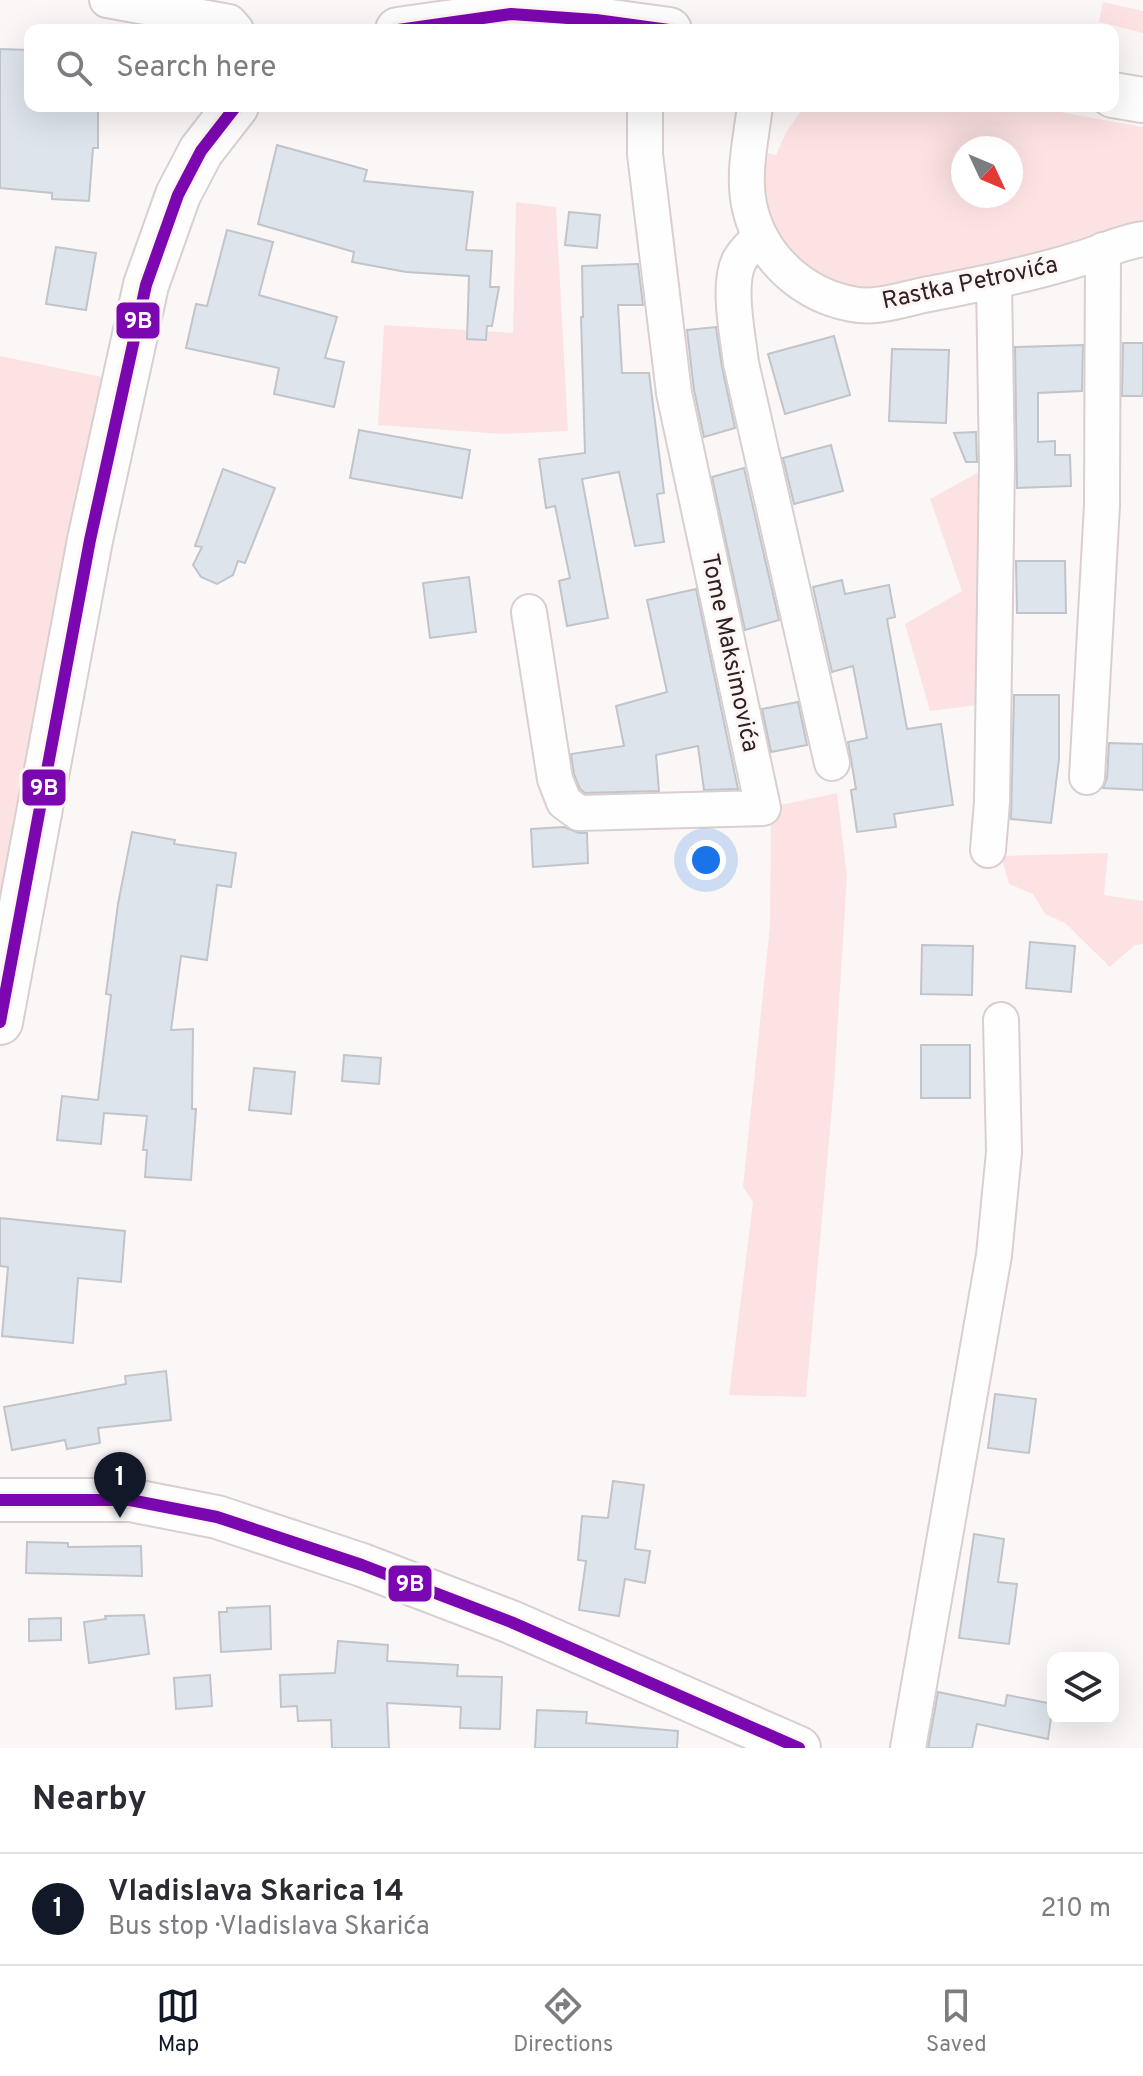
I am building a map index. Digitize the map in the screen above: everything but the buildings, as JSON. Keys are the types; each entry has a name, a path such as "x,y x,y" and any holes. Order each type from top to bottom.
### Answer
{"main road":[{"path":"424,18 506,7 617,24"},
{"path":"1119,96 1143,100"},
{"path":"0,1022 90,540 146,285 178,195 201,151 231,112"}],"street":[{"path":"107,0 222,24"},
{"name":"Tome Maksimovića","path":"529,612 555,779 564,802 579,813 763,808 674,393 645,154 645,112"},
{"name":"Rastka Petrovića","path":"754,112 747,174 750,208 760,237 774,259 792,277 831,299 853,305 880,304 994,282 1081,259 1123,242 1143,239"},
{"path":"760,237 740,259 736,270 735,311 741,363 832,763"},
{"path":"1087,777 1102,505 1103,250"},
{"path":"988,850 992,802 997,464 994,282"},
{"path":"908,1748 994,1255 1004,1152 1001,1020"},
{"path":"0,1500 130,1500 217,1517 362,1565 511,1622 799,1748"}],"shaded area":[{"path":"1103,2 1143,11 1143,33 1119,27 1119,24 1099,22"},
{"path":"801,112 1060,112 1143,127 1143,220 954,276 864,289 839,286 813,275 780,241 768,210 764,177 768,153 776,155 786,132"},
{"path":"516,202 556,207 568,431 503,434 378,425 384,325 513,333"},
{"path":"0,356 107,378 0,934"},
{"path":"986,468 986,704 930,711 905,624 962,591 930,499"},
{"path":"837,793 847,876 834,1085 806,1397 729,1395 753,1202 743,1187 770,925 771,807"},
{"path":"1108,853 1104,895 1143,901 1143,944 1135,945 1110,967 1065,923 1045,914 1033,894 1009,884 1001,856"}],"transit line":[{"name":"9B","path":"440,24 511,14 625,24"},
{"name":"9B","path":"0,1022 90,540 146,285 178,195 201,151 231,112"},
{"name":"9B","path":"0,1500 130,1500 217,1517 362,1565 511,1622 799,1748"}],"place":[{"name":"Vladislava Skarica 14","path":"120,1518"}]}
